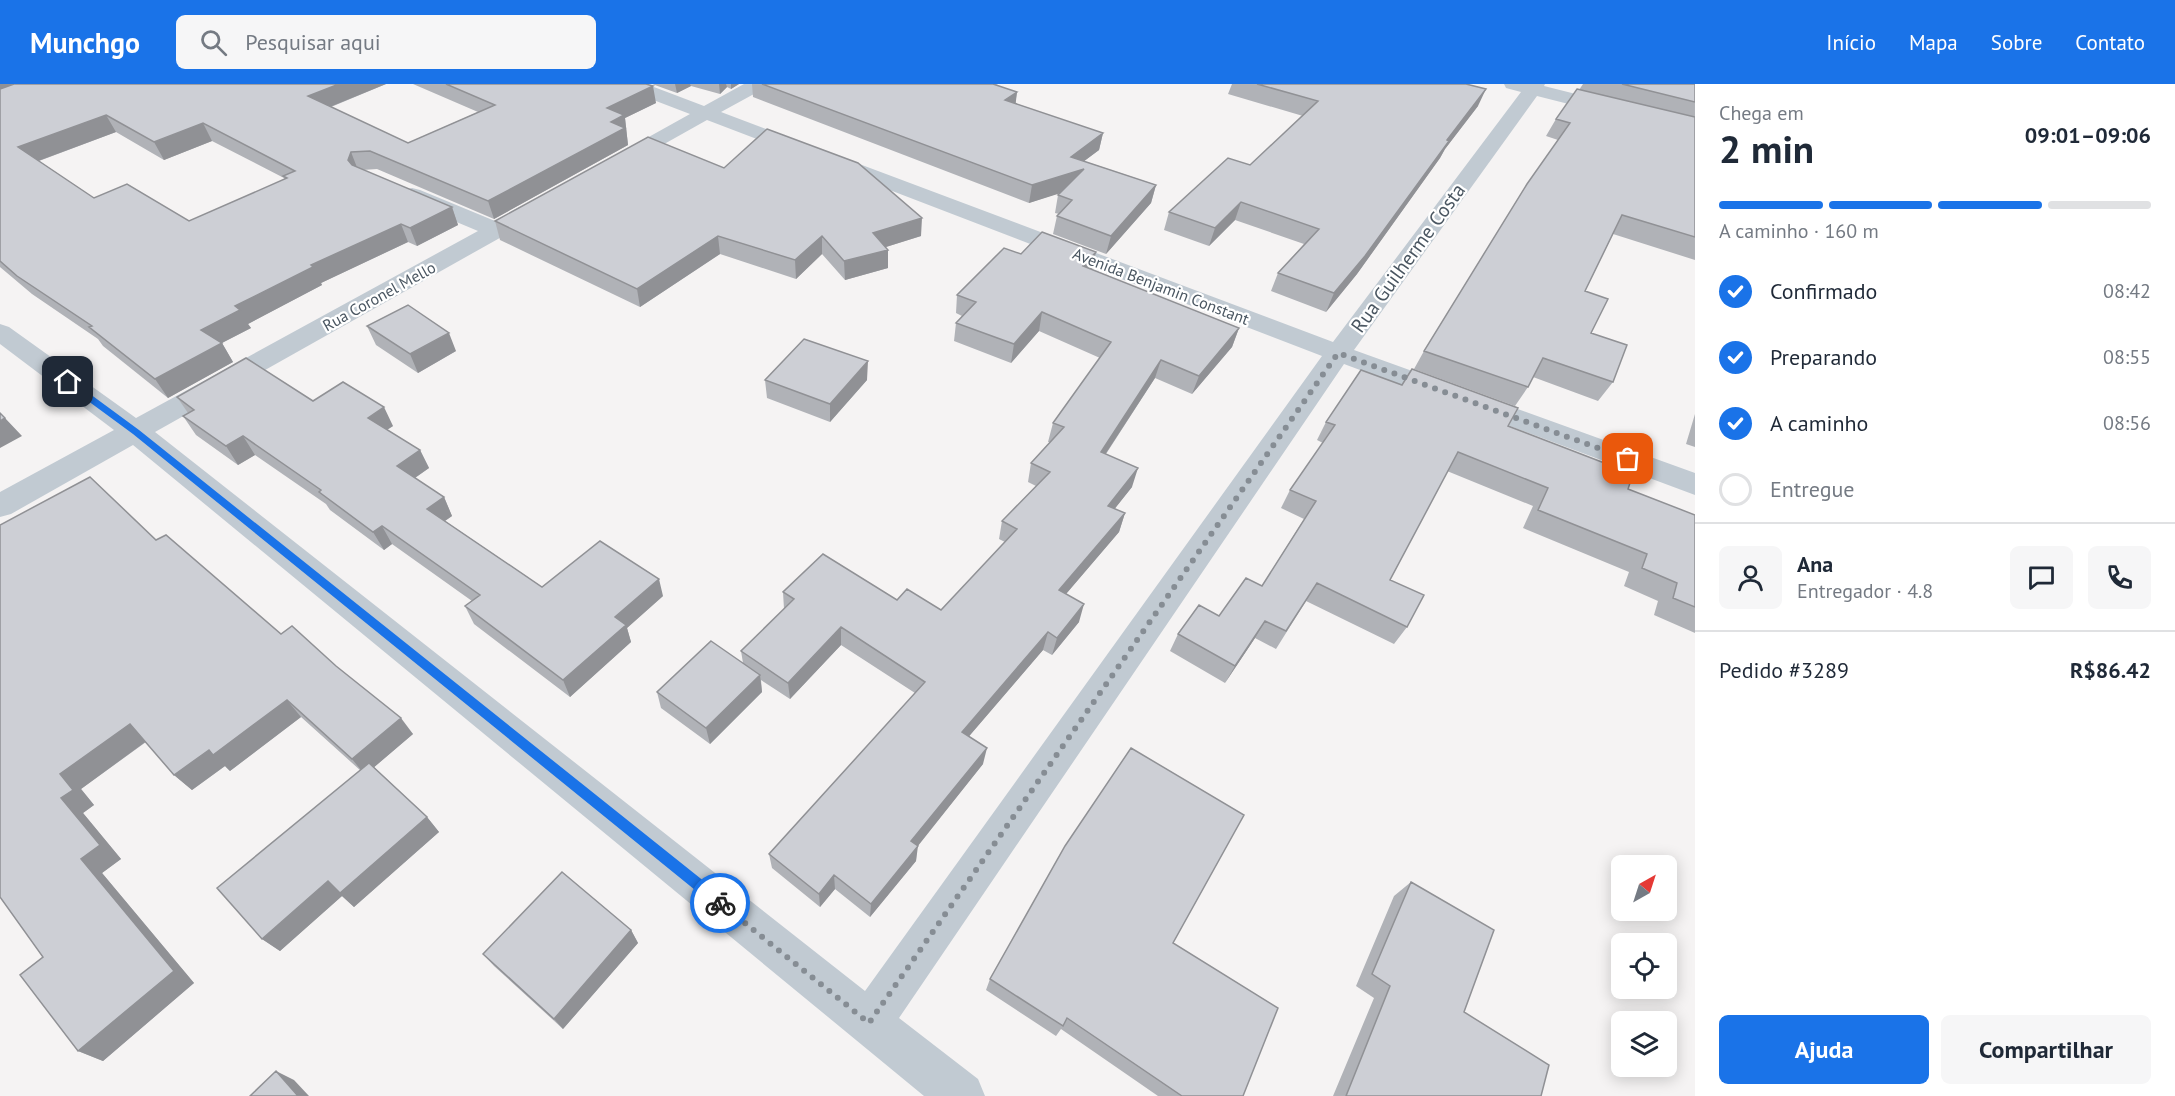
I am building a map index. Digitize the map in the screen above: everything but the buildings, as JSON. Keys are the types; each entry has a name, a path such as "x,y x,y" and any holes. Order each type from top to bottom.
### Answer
{"street":[{"name":"Avenida Benjamin Constant","path":"629,84 1338,353 1695,484"},
{"path":"597,174 758,84"},
{"path":"1527,86 1695,130"},
{"name":"Rua Guilherme Costa","path":"869,1023 1527,86"},
{"path":"390,185 496,230"},
{"name":"Rua Coronel Mello","path":"0,506 556,197"},
{"path":"0,332 136,432 961,1096"}],"way so far":[{"path":"720,903 869,1023 1338,353 1628,459"}],"route":[{"path":"68,382 136,432 720,903"}]}
